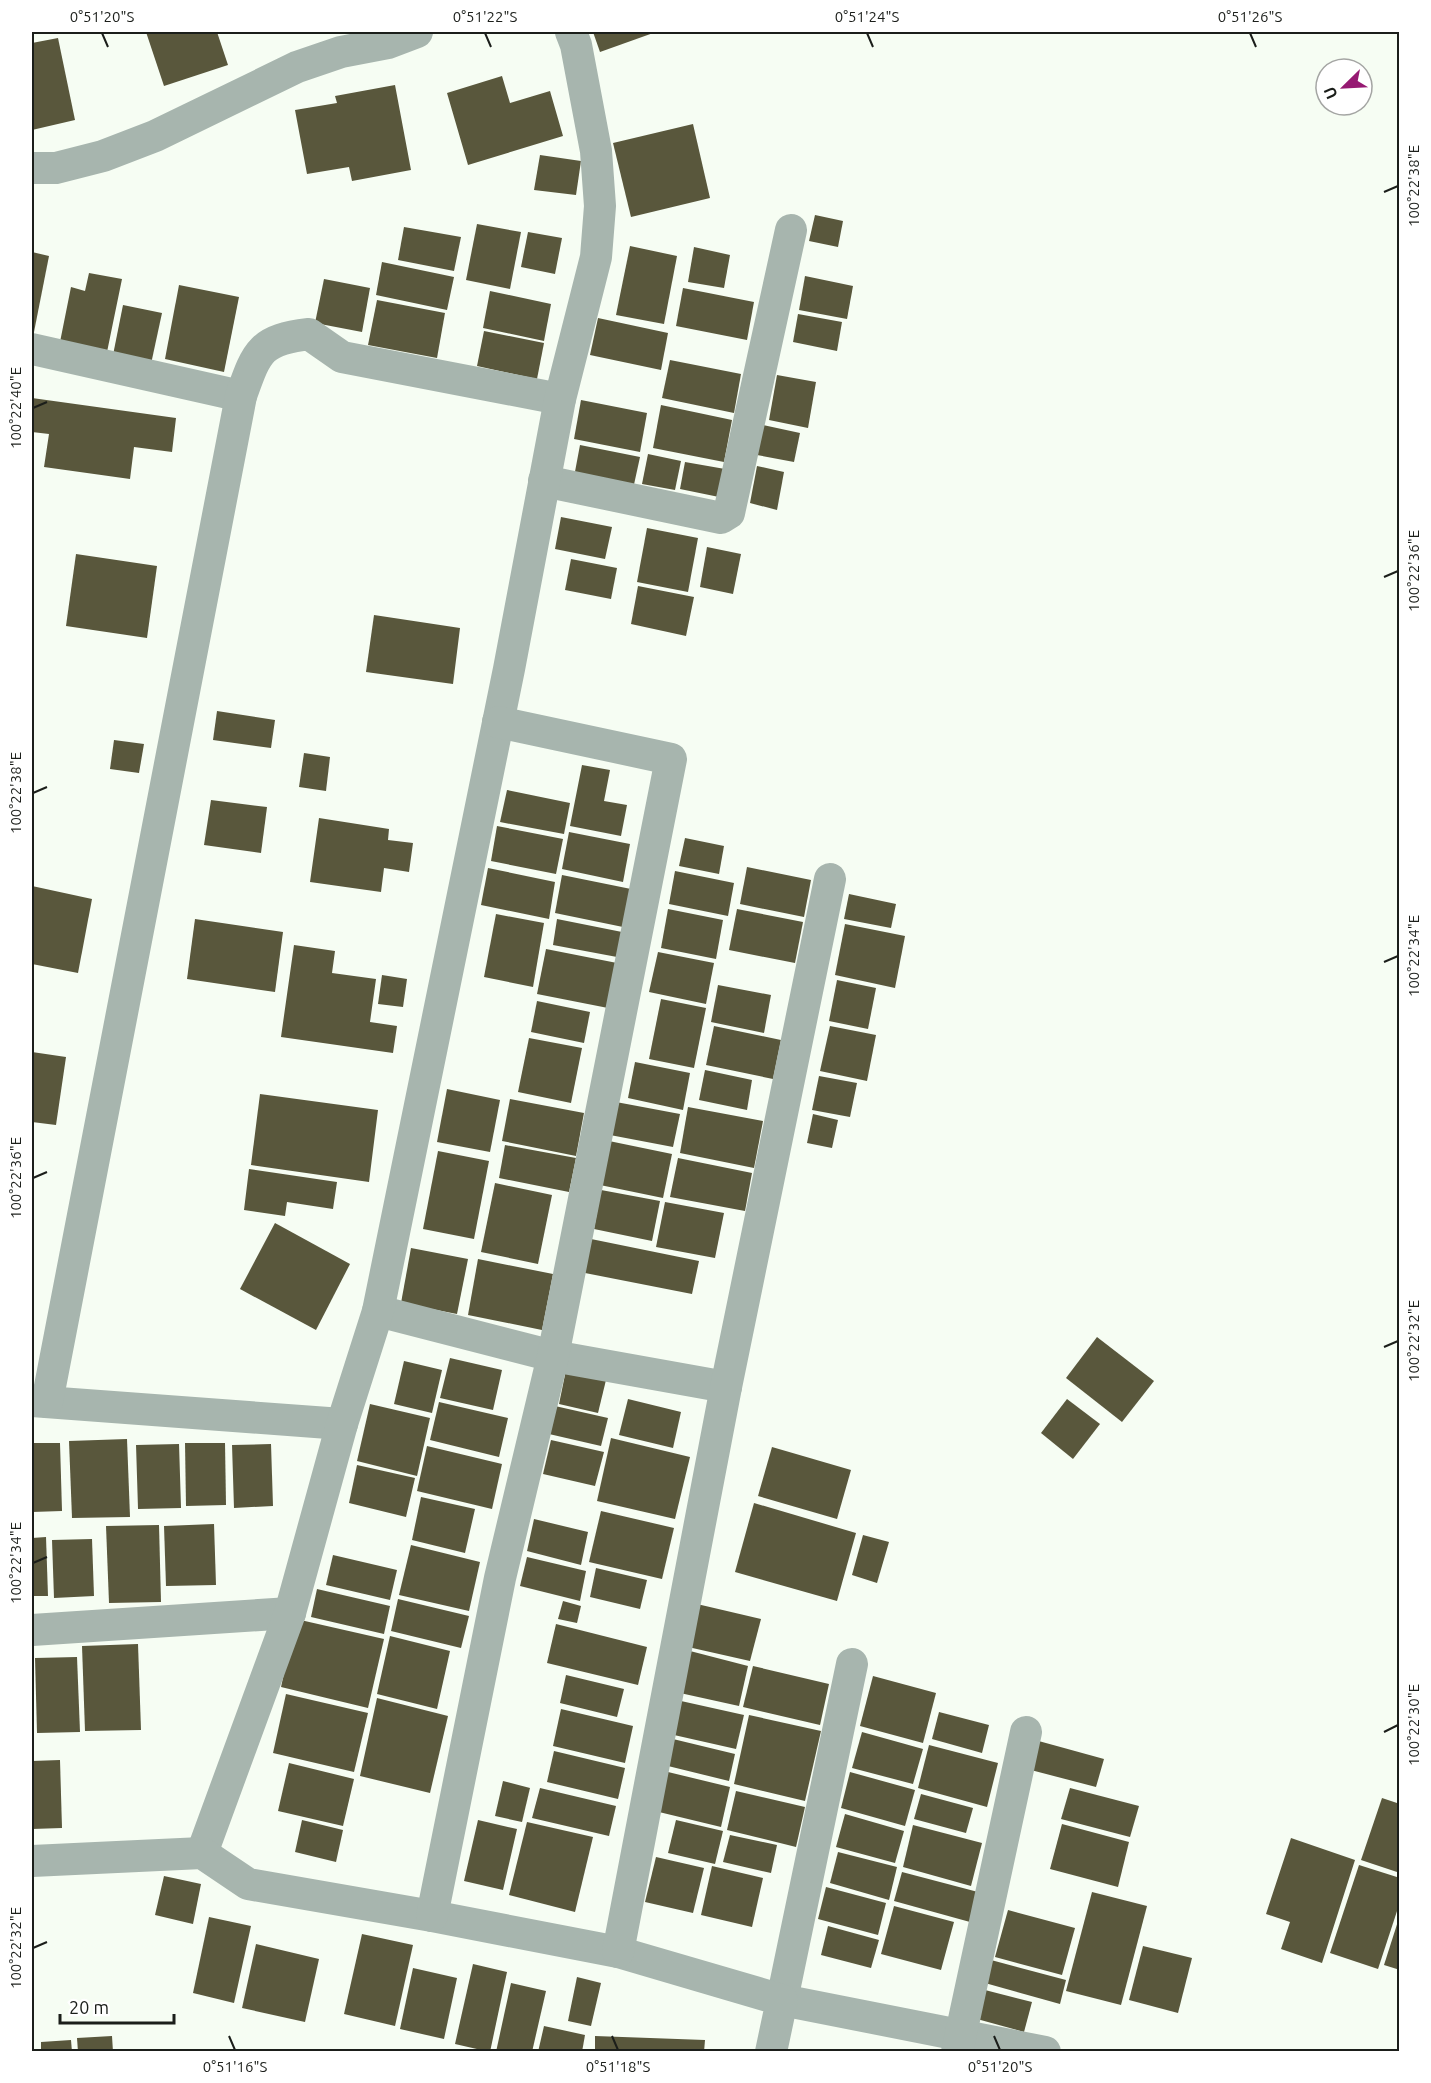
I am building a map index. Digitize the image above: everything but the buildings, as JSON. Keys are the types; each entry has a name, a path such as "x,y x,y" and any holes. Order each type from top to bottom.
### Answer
{"street":[{"path":"32,168 57,168 103,156 154,136 297,67 341,52 388,43 417,32"},
{"path":"202,1852 290,1613 342,1424 378,1311 498,722 560,399 596,257 600,206 596,151 572,32"},
{"path":"544,481 721,518 729,513 791,230"},
{"path":"342,1424 39,1401 241,396 252,367 265,347 282,338 309,334 342,357 560,399"},
{"path":"32,349 241,396"},
{"path":"432,1916 500,1578 553,1356 671,759 498,722"},
{"path":"618,1952 726,1387 830,879"},
{"path":"378,1311 553,1356 726,1387"},
{"path":"32,1630 290,1613"},
{"path":"771,2052 852,1664"},
{"path":"959,2044 1026,1732"},
{"path":"32,1861 202,1852 248,1884 618,1952 782,2000 959,2044 1045,2052"}]}
